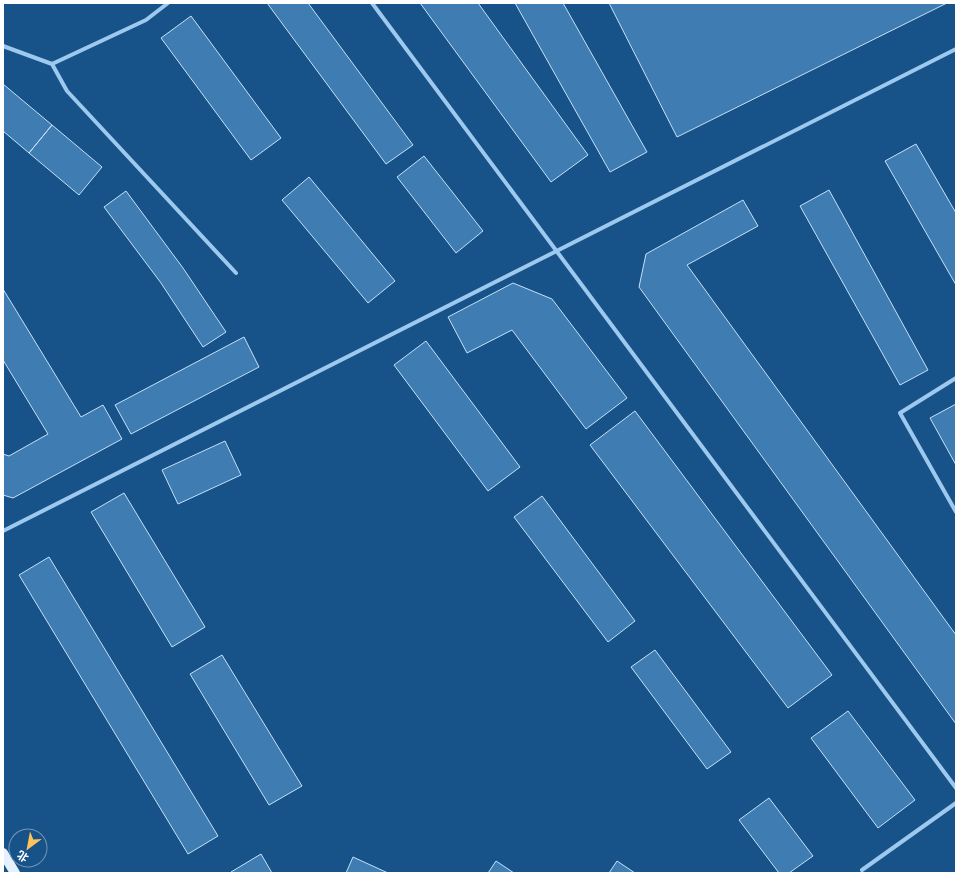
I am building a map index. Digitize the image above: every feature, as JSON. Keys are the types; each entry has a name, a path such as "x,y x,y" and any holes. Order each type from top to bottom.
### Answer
{"main road":[{"path":"3,853 15,873"}],"street":[{"path":"52,64 146,20 168,3"},
{"path":"372,3 555,251 956,788"},
{"path":"3,46 52,64 67,91 236,273"},
{"path":"3,531 956,49"},
{"path":"956,378 900,413 956,512"},
{"path":"862,870 956,803"}],"building":[{"path":"267,3 308,3 413,145 386,164"},
{"path":"420,3 478,3 588,155 551,182"},
{"path":"515,3 563,3 647,152 610,172"},
{"path":"609,3 947,3 677,137"},
{"path":"191,16 281,138 251,160 161,38"},
{"path":"3,84 52,125 29,153 3,131"},
{"path":"52,125 102,167 79,195 29,153"},
{"path":"916,144 956,213 956,285 885,161"},
{"path":"424,156 483,231 456,253 397,177"},
{"path":"309,177 395,281 368,303 282,200"},
{"path":"829,190 928,370 900,385 800,206"},
{"path":"126,191 183,268 226,332 203,347 161,283 104,207"},
{"path":"743,200 758,226 687,265 956,635 956,724 639,287 646,254"},
{"path":"513,283 552,299 627,398 586,429 512,330 467,353 448,317"},
{"path":"3,289 81,417 103,405 122,439 13,498 3,495 3,454 9,456 48,434 3,360"},
{"path":"244,337 259,367 131,434 115,405"},
{"path":"426,341 520,467 488,491 394,365"},
{"path":"956,404 956,465 930,418"},
{"path":"635,411 832,675 788,708 590,445"},
{"path":"225,441 241,475 178,504 162,470"},
{"path":"124,493 205,627 172,647 91,512"},
{"path":"542,496 635,621 608,642 514,517"},
{"path":"49,557 218,836 188,854 19,575"},
{"path":"655,650 731,752 707,769 631,667"},
{"path":"222,655 302,786 269,805 190,674"},
{"path":"848,711 915,800 878,828 811,738"},
{"path":"769,798 813,856 789,873 779,873 739,820"},
{"path":"261,854 272,873 231,873 231,872"},
{"path":"353,857 388,873 346,873"},
{"path":"496,861 514,873 488,873"},
{"path":"617,861 635,873 609,873"}]}
